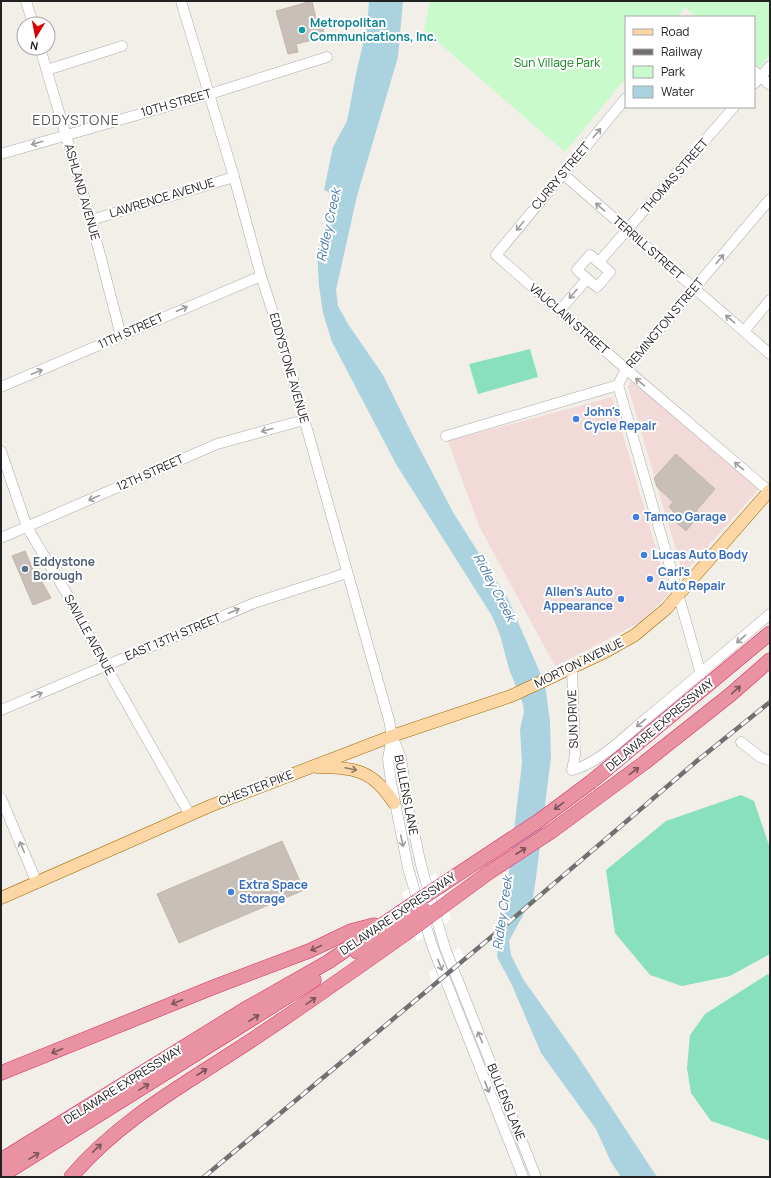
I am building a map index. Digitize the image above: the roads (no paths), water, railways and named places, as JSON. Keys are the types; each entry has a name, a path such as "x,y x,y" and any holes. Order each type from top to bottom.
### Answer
{"highway":[{"name":"DELAWARE EXPRESSWAY","path":"1,1160 247,1008 328,962 384,922 401,924 591,782 770,633"},
{"name":"DELAWARE EXPRESSWAY","path":"1,1176 401,924 488,873 552,831 603,794 730,695 770,660"},
{"path":"1,1074 206,990 309,951 351,931 384,922"},
{"path":"71,1177 92,1153 126,1124 170,1093 308,1003 401,924"}],"main road":[{"name":"MORTON AVENUE","path":"517,693 606,652 635,635 666,609 770,491"},
{"name":"CHESTER PIKE","path":"1,898 190,814 392,736 517,693"},
{"path":"312,766 349,768 363,773 381,785 394,803"}],"street":[{"path":"26,1 31,16"},
{"name":"EDDYSTONE AVENUE","path":"181,1 210,94 261,276 281,337 389,720 392,736"},
{"path":"47,70 122,46"},
{"name":"ASHLAND AVENUE","path":"43,56 91,220 121,336"},
{"name":"10TH STREET","path":"1,154 210,94 327,57"},
{"path":"770,66 756,77 770,85"},
{"name":"CURRY STREET","path":"496,255 625,99"},
{"name":"THOMAS STREET","path":"600,262 733,108"},
{"name":"TERRILL STREET","path":"563,174 770,354"},
{"name":"LAWRENCE AVENUE","path":"91,220 234,177"},
{"name":"REMINGTON STREET","path":"618,385 626,369 770,199"},
{"name":"VAUCLAIN STREET","path":"496,255 626,369 770,491"},
{"path":"590,255 610,272 597,287 587,279 577,270 590,255"},
{"name":"11TH STREET","path":"1,387 261,276"},
{"path":"560,310 587,279"},
{"path":"744,331 770,300"},
{"path":"446,436 618,385 701,674 770,614"},
{"name":"12TH STREET","path":"1,538 216,444 304,420"},
{"name":"SAVILLE AVENUE","path":"1,451 27,527 67,594 105,665 190,814"},
{"name":"EAST 13TH STREET","path":"1,710 254,603 348,573"},
{"name":"SUN DRIVE","path":"572,668 575,755 572,770 584,767 600,757 701,674"},
{"name":"BULLENS LANE","path":"392,736 388,759 394,803 408,868 433,948 523,1177"},
{"name":"BULLENS LANE","path":"392,736 401,758 407,801 421,865 445,948 536,1177"},
{"path":"741,742 760,757 770,761"},
{"path":"1,798 37,883"}],"water":[{"name":"Ridley Creek","path":"369,1 403,1 398,57 357,196 336,290 338,306 348,324 383,375 454,514 508,599 545,684 550,721 551,757 536,878 533,897 509,941 511,955 523,979 577,1055 657,1177 621,1177 611,1162 596,1129 541,1053 511,983 497,957 498,948 503,936 522,763 520,729 524,712 523,704 509,669 500,635 492,616 396,464 332,342 323,313 319,286 317,251 336,196 324,190 333,147 347,121 367,28"}],"railway":[{"path":"204,1177 502,928 698,760 770,702"}],"place":[{"name":"Metropolitan Communications, Inc.","path":"302,30"},
{"name":"John's Cycle Repair","path":"576,419"},
{"name":"Tamco Garage","path":"636,517"},
{"name":"Lucas Auto Body","path":"644,555"},
{"name":"Eddystone Borough","path":"25,569"},
{"name":"Carl's Auto Repair","path":"650,579"},
{"name":"Allen's Auto Appearance","path":"621,599"},
{"name":"Extra Space Storage","path":"231,892"}],"district":[{"name":"EDDYSTONE","path":"76,120"}],"park label":[{"name":"Sun Village Park","path":"557,63"}]}
